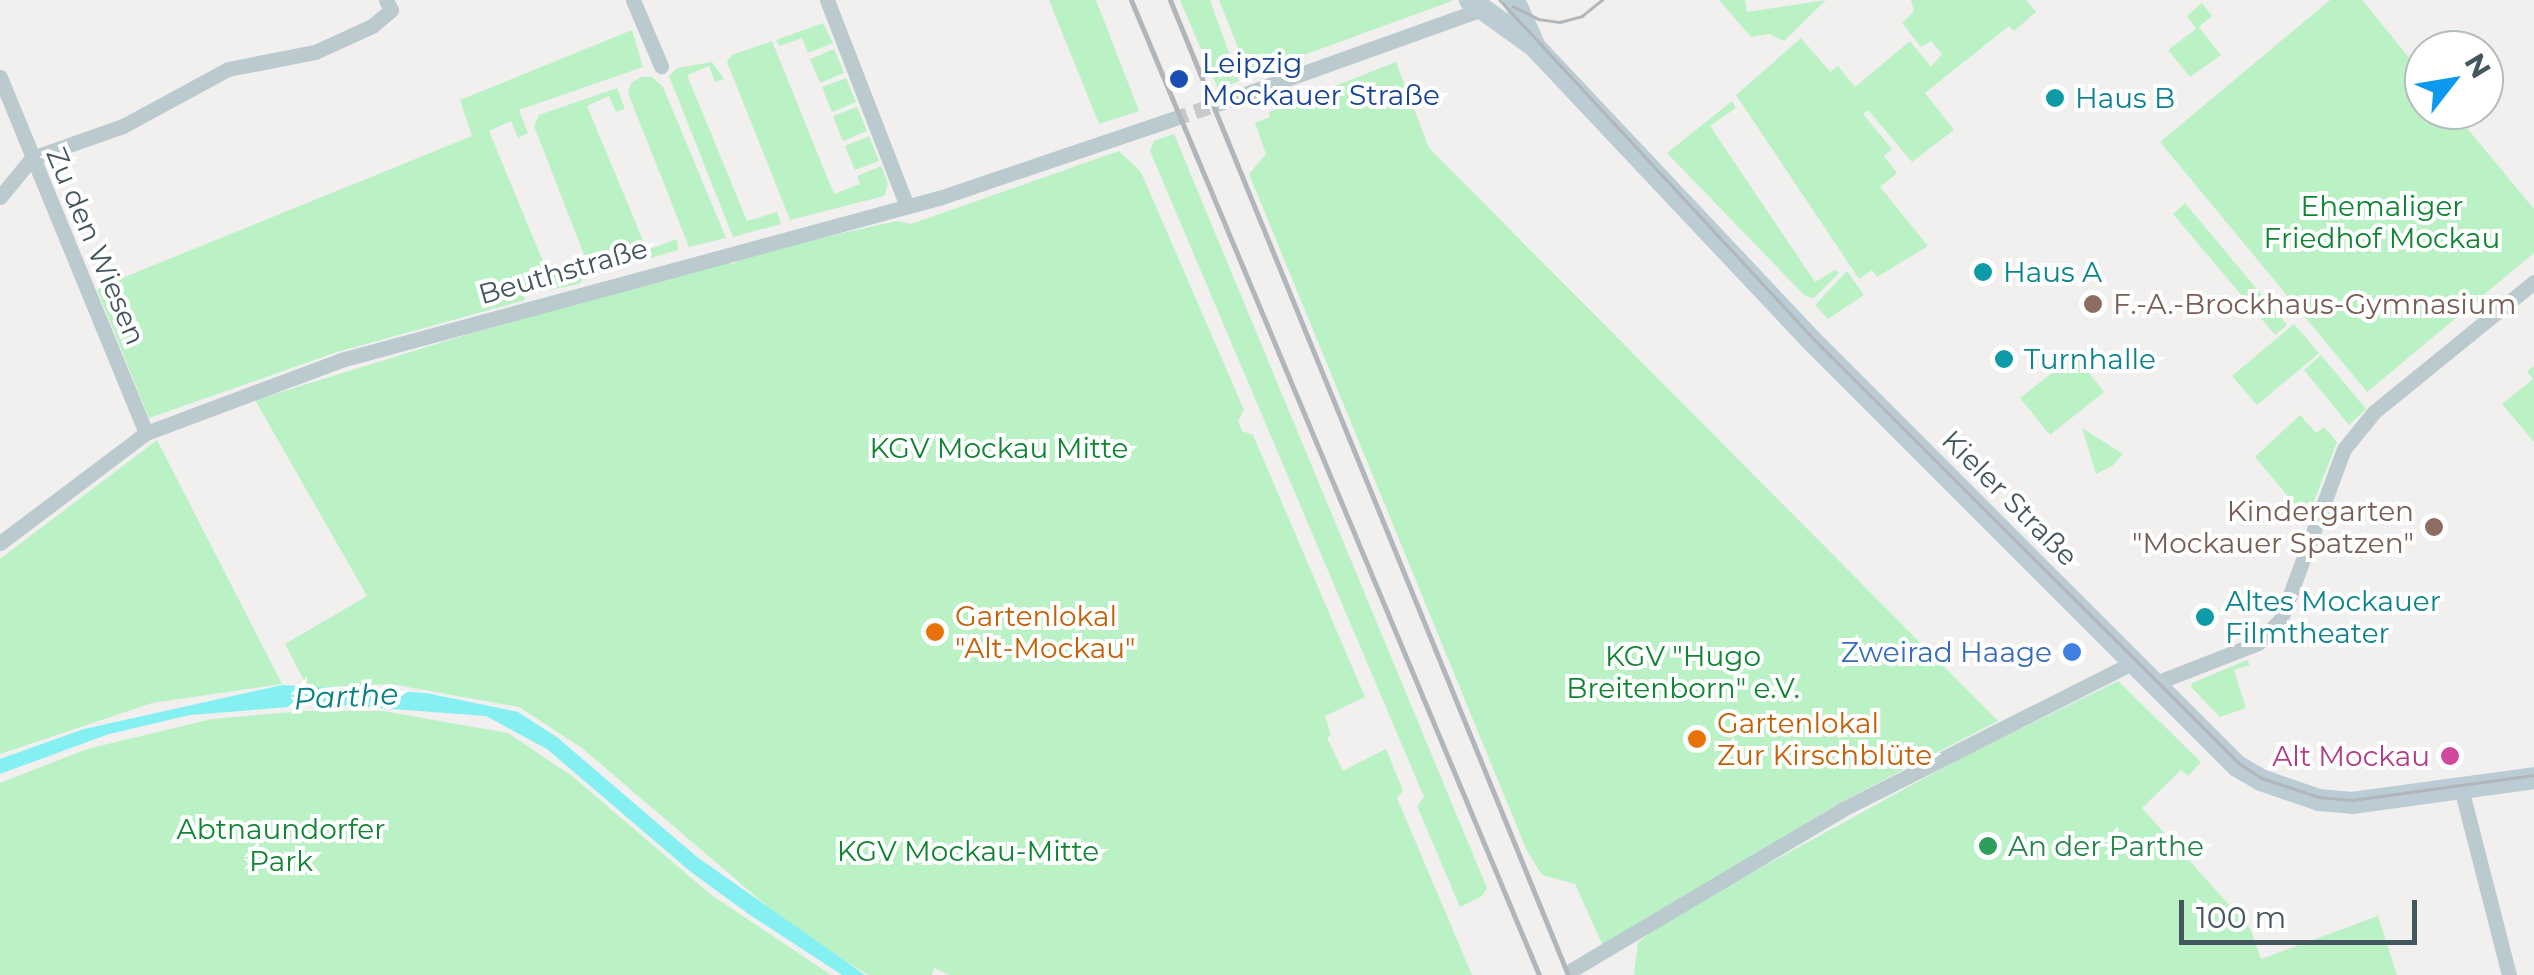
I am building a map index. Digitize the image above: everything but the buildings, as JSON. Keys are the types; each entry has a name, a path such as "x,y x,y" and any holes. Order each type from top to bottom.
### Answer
{"main road":[{"name":"Kieler Straße","path":"1514,0 1534,46"},
{"name":"Kieler Straße","path":"1476,5 1534,46 1812,341 2237,766 2261,780 2319,800 2352,802 2534,778"}],"street":[{"path":"0,197 32,158 154,112 228,69 315,52 372,26 391,10 386,0"},
{"path":"633,0 661,66"},
{"path":"827,0 907,206"},
{"path":"1220,102 1476,5"},
{"name":"Zu den Wiesen","path":"0,78 146,432"},
{"name":"Beuthstraße","path":"0,543 146,432 341,360 907,206 1174,119"},
{"path":"2153,684 2258,643 2282,620 2344,448 2374,412 2534,282"},
{"path":"1572,970 1843,809 2132,663"},
{"path":"2460,788 2509,975"}],"green space":[{"path":"1049,0 1096,0 1139,111 1099,124"},
{"path":"1180,0 1210,0 1239,81 1218,89"},
{"path":"1219,0 1451,0 1452,1 1249,75"},
{"path":"1719,0 1745,0 1747,12 1826,0 1784,41 1769,34 1751,37"},
{"path":"1911,0 2026,0 2036,12 2014,31 2009,26 1925,93 1954,130 1912,162 1868,110 1863,114 1892,149 1884,156 1897,173 1880,187 1928,246 1877,277 1872,270 1859,279 1736,95 1801,38 1830,72 1838,66 1855,87 1910,41 1931,67 1942,54 1931,41 1921,47 1902,23 1914,11"},
{"name":"Ehemaliger Friedhof Mockau","path":"2330,0 2362,0 2404,51 2404,130 2469,130 2534,209 2534,253 2367,392 2160,142"},
{"path":"2202,3 2212,16 2199,27 2221,55 2190,77 2168,50 2196,29 2187,16"},
{"path":"823,23 833,43 808,53 802,38 780,46 776,40"},
{"path":"632,30 643,67 519,110 528,133 518,138 511,121 489,131 549,276 579,267 583,279 579,284 524,295 525,300 337,352 149,418 97,290 100,287 472,136 460,100"},
{"path":"772,41 834,194 860,184 857,176 881,166 888,184 884,196 790,220 727,62 732,55"},
{"path":"834,49 844,73 820,83 810,59"},
{"path":"712,62 724,79 715,82 709,66 687,75 747,221 777,212 781,224 733,237 669,76 677,68"},
{"name":"KGV \"Hugo Breitenborn\" e.V.","path":"1396,62 1429,148 1998,721 1839,803 1603,946 1575,884 1542,875 1527,851 1249,174 1266,154 1255,123 1270,117 1269,112"},
{"path":"641,77 652,77 663,87 726,238 689,247 628,93 631,83"},
{"path":"846,78 856,102 832,112 822,87"},
{"path":"617,88 625,109 616,112 609,96 587,106 647,250 677,239 678,250 592,275 534,126 539,115"},
{"path":"1732,101 1736,108 1710,126 1815,282 1835,270 1839,273 1814,298 1805,296 1667,153"},
{"path":"857,107 867,131 843,141 833,116"},
{"path":"1174,134 1487,888 1482,896 1460,907 1417,806 1424,797 1150,151 1154,141"},
{"path":"869,136 879,161 855,170 845,146"},
{"name":"KGV Mockau Mitte","path":"1119,151 1141,172 1244,410 1238,421 1242,431 1253,435 1365,697 1325,716 1331,735 1327,738 1343,771 1386,749 1403,791 1397,798 1472,975 949,975 934,968 932,975 868,975 794,929 582,748 519,707 391,684 308,688 285,644 367,596 255,400 530,315 726,260 733,264 748,254 897,221 911,224"},
{"path":"2185,203 2287,325 2275,335 2173,214"},
{"path":"1847,271 1864,295 1828,319 1815,305"},
{"path":"2294,324 2319,353 2257,405 2232,376"},
{"path":"2075,355 2104,392 2050,435 2020,398"},
{"path":"2321,355 2366,409 2349,425 2304,370"},
{"path":"2534,366 2534,442 2502,404 2533,379 2527,371"},
{"path":"2300,415 2316,433 2324,427 2337,442 2307,519 2255,457"},
{"path":"2082,428 2123,454 2112,466 2096,474"},
{"path":"157,440 282,684 152,703 0,754 0,559"},
{"path":"2247,660 2250,665 2234,670 2246,708 2220,717 2191,687 2192,683"},
{"name":"An der Parthe","path":"2118,681 2201,762 2188,776 2181,770 2142,808 2250,928 2261,959 2378,916 2397,975 1634,975 1638,943 1664,921 1961,758"},
{"name":"Abtnaundorfer Park","path":"304,711 383,711 508,733 572,776 710,894 831,975 0,975 0,783 87,749 212,719"}],"water":[{"name":"Parthe","path":"282,685 426,693 518,712 558,738 697,857 865,975 842,975 750,915 691,872 547,749 486,716 326,704 190,715 109,734 0,774 0,759 84,729"}],"tunnel":[{"path":"1173,119 1220,103"}],"tram line":[{"path":"1500,0 1814,339 2239,763 2262,778 2319,797 2352,800 2534,775"},
{"path":"1513,6 1538,19 1560,22 1582,16 1602,0"}],"railway":[{"path":"1131,0 1539,975"},
{"path":"1170,0 1568,975"}],"place":[{"name":"Leipzig Mockauer Straße","path":"1179,79"},
{"name":"Haus B","path":"2055,98"},
{"name":"Haus A","path":"1983,272"},
{"name":"F.-A.-Brockhaus-Gymnasium","path":"2093,304"},
{"name":"Turnhalle","path":"2004,359"},
{"name":"Kindergarten \"Mockauer Spatzen\"","path":"2434,527"},
{"name":"Altes Mockauer Filmtheater","path":"2205,617"},
{"name":"Gartenlokal \"Alt-Mockau\"","path":"935,632"},
{"name":"Zweirad Haage","path":"2072,652"},
{"name":"Gartenlokal Zur Kirschblüte","path":"1697,739"},
{"name":"Alt Mockau","path":"2450,756"},
{"name":"An der Parthe","path":"1988,846"}],"park label":[{"name":"KGV Mockau-Mitte","path":"968,851"}]}
